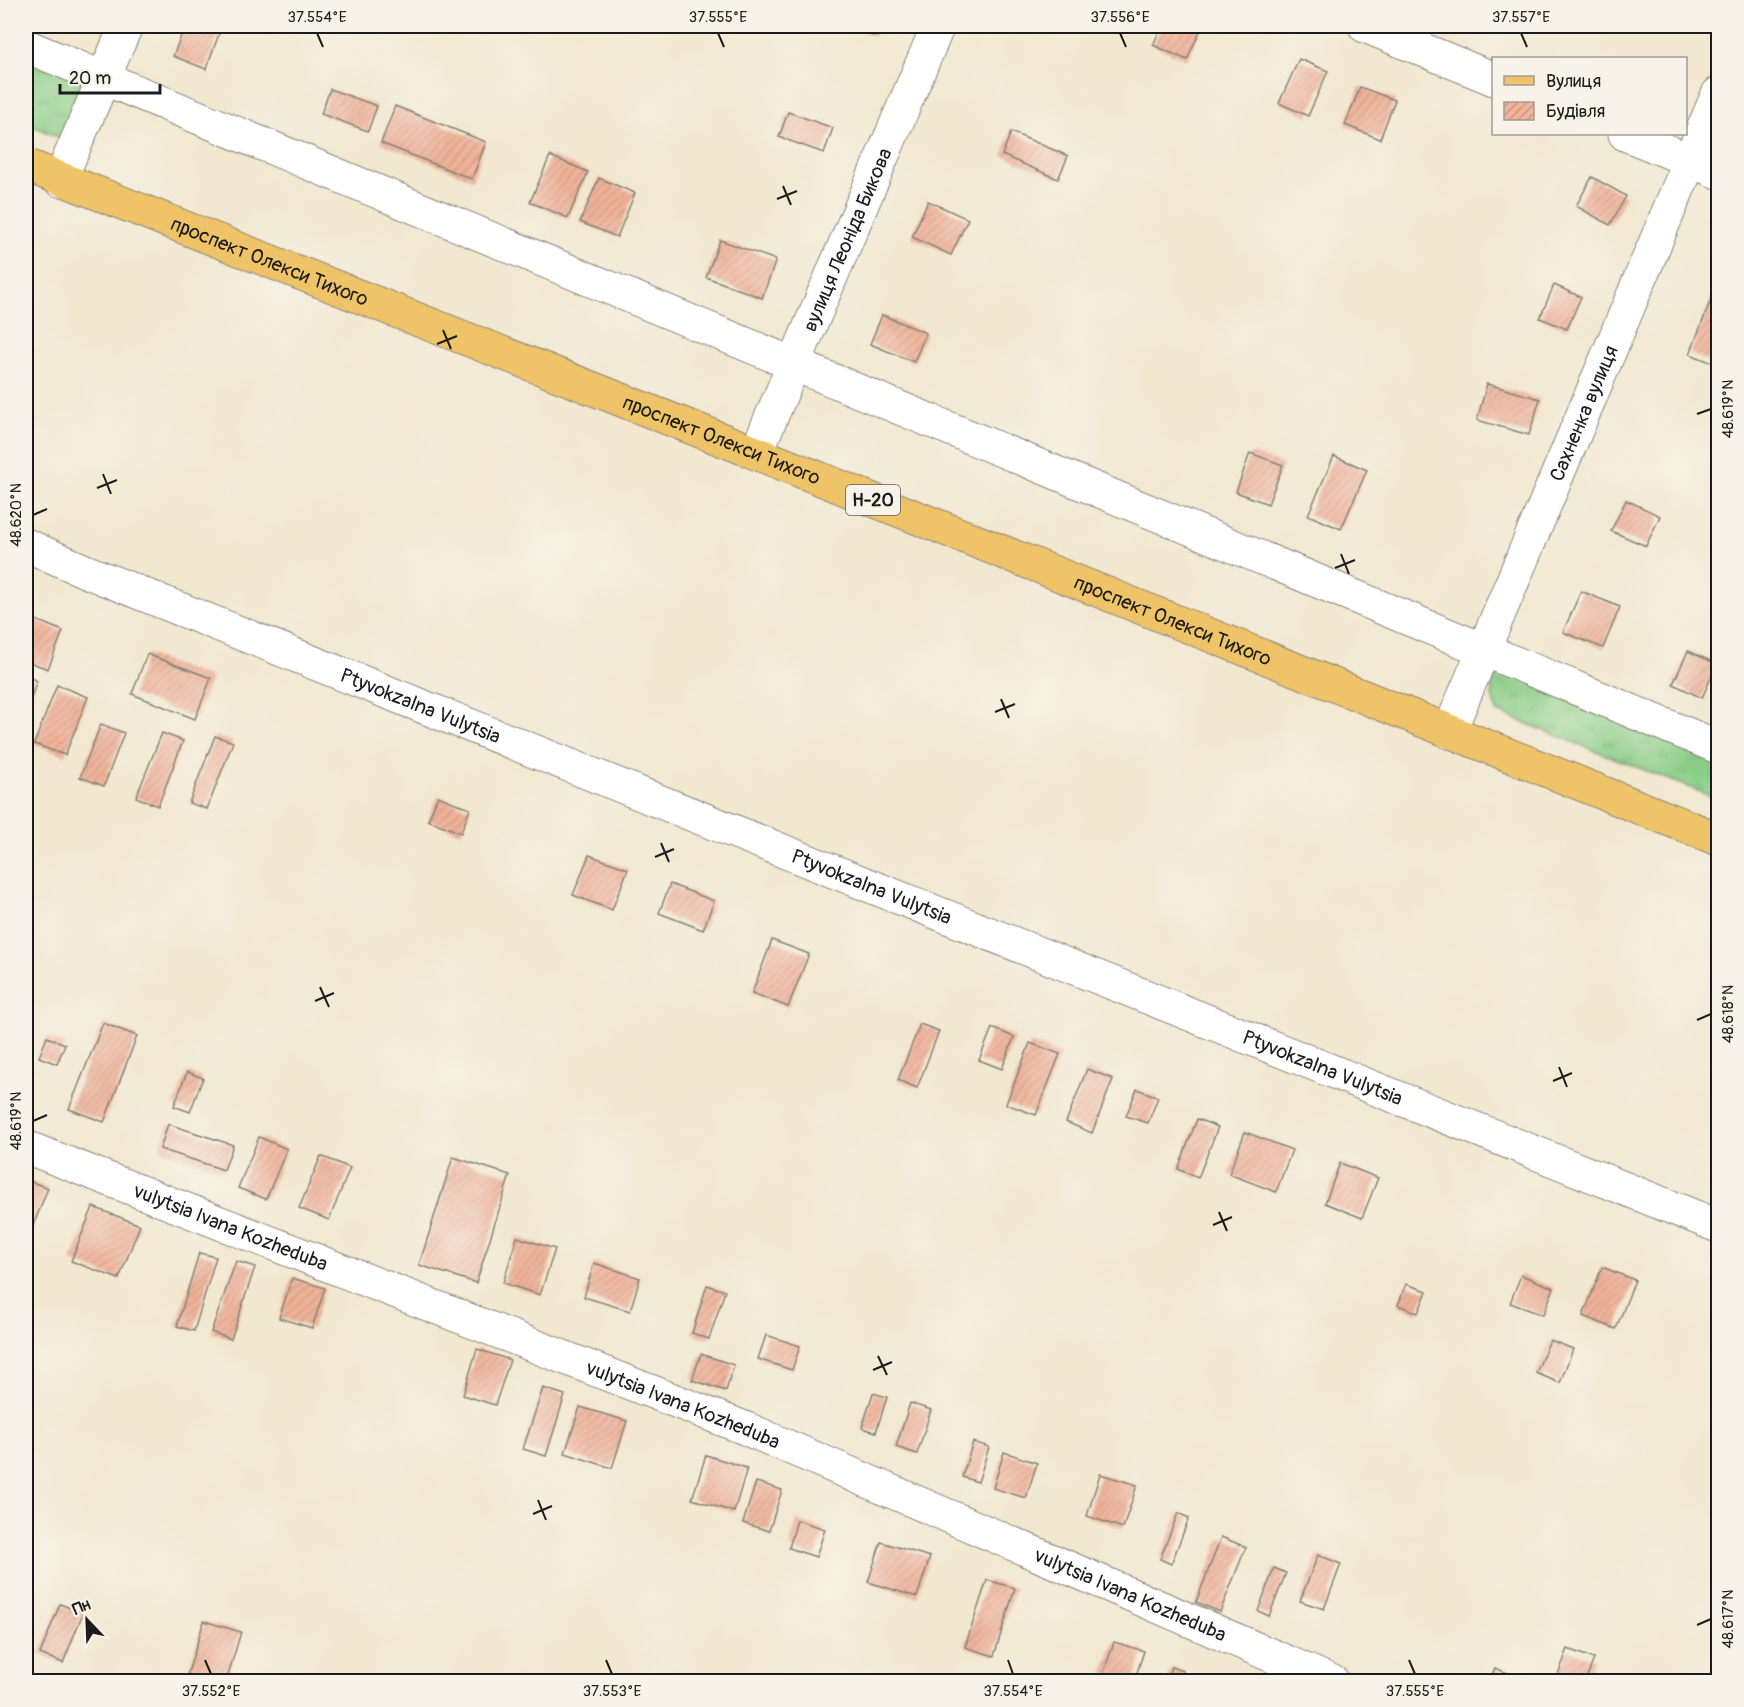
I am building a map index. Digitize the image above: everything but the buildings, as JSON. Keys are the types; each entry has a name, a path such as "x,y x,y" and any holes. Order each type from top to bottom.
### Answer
{"main road":[{"name":"проспект Олекси Тихого","path":"26,165 756,453 1719,839"}],"street":[{"path":"60,180 126,26"},
{"name":"вулиця Леоніда Бикова","path":"756,453 938,26"},
{"path":"1365,26 1492,78"},
{"path":"26,46 1719,747"},
{"name":"Сахненка вулиця","path":"1449,732 1484,650 1705,166 1719,94"},
{"path":"1628,135 1705,166"},
{"name":"Ptyvokzalna Vulytsia","path":"26,544 107,580 1719,1226"},
{"name":"vulytsia Ivana Kozheduba","path":"26,1147 747,1429 1333,1682"}],"green space":[{"path":"26,56 92,84 67,141 26,123"},
{"path":"1502,670 1718,755 1718,799 1497,712 1492,685"}]}
